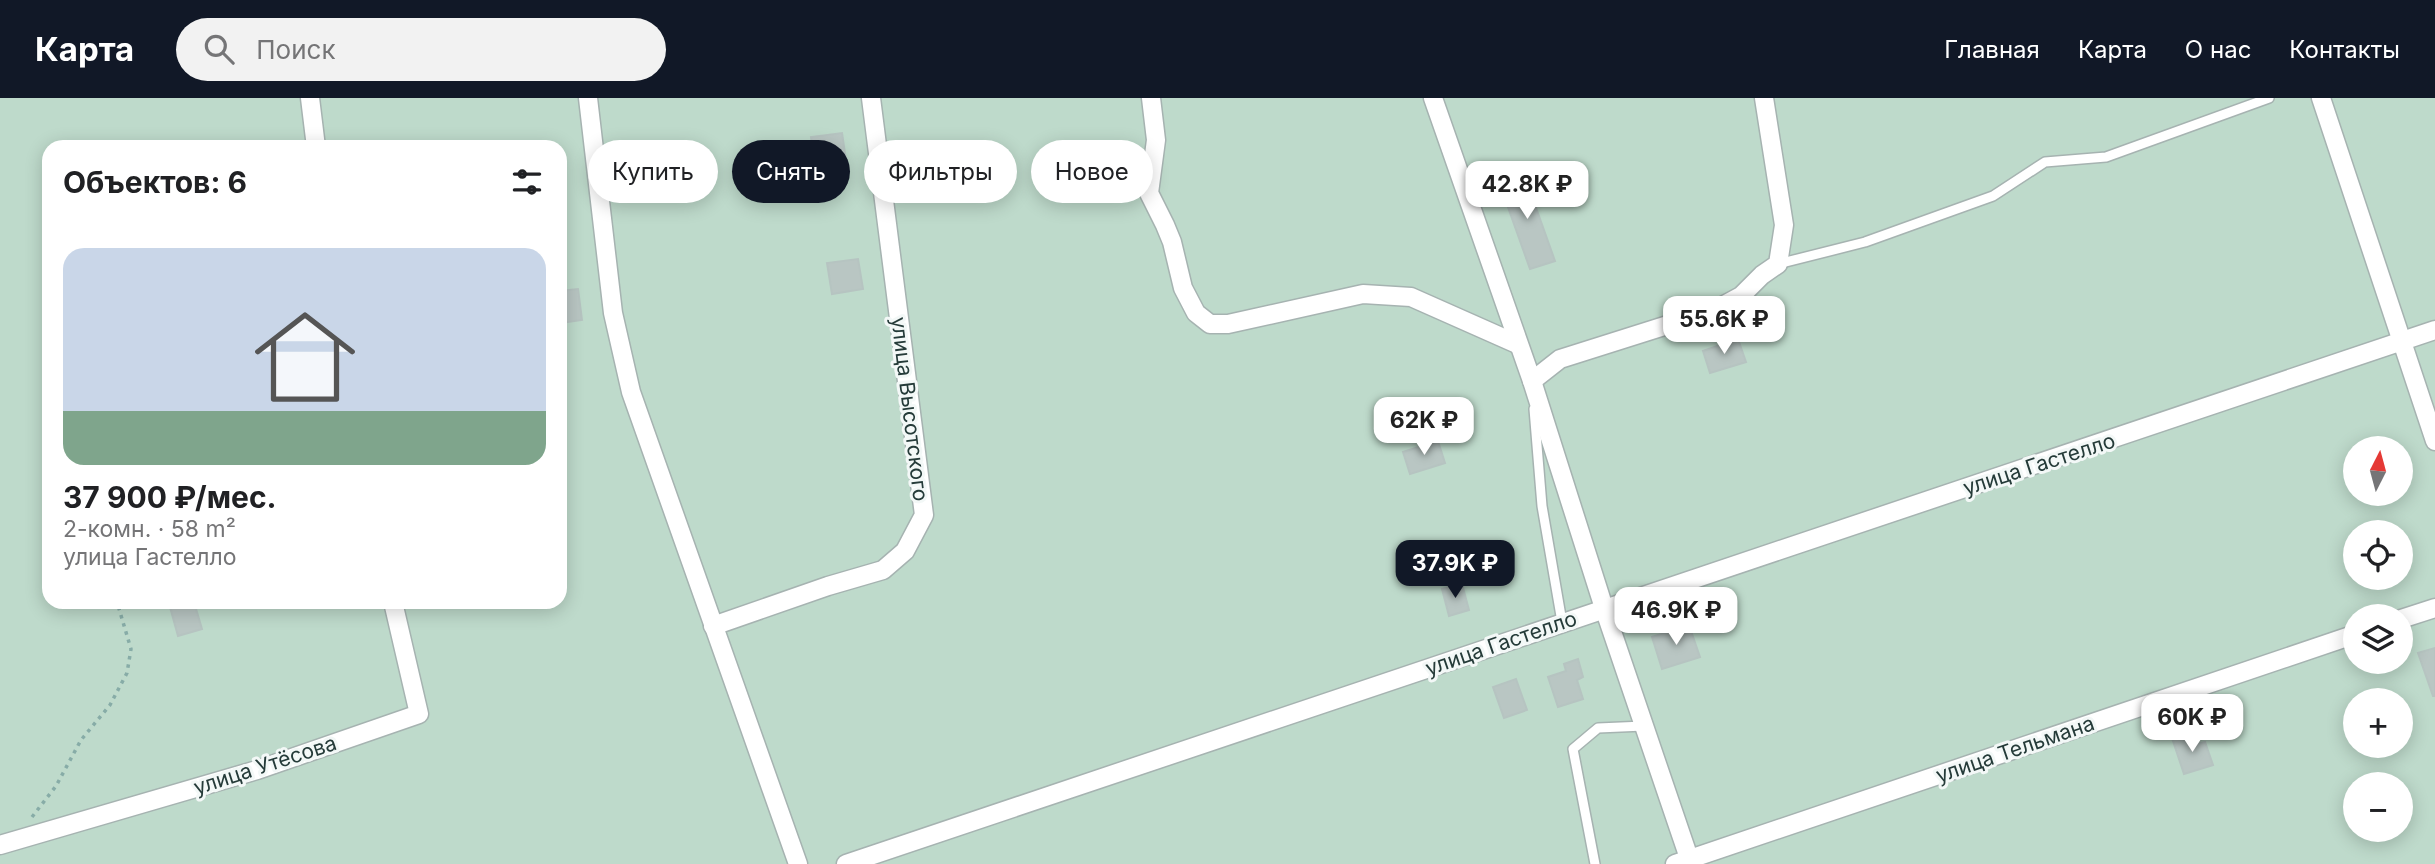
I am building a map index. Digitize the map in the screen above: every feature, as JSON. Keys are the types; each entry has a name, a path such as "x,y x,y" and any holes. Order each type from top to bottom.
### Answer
{"street":[{"path":"310,98 315,140"},
{"path":"588,98 613,313 631,393 798,864"},
{"name":"улица Высотского","path":"713,626 883,570 905,551 924,515 870,98"},
{"path":"1151,98 1156,140 1149,193 1172,242 1182,288 1196,313 1210,324 1228,324 1363,294 1411,297 1517,344"},
{"path":"1433,98 1532,381 1644,726 1685,862"},
{"path":"1532,381 1560,359 1715,310 1741,296 1762,275 1778,264 1784,225 1764,98"},
{"path":"2321,98 2435,441"},
{"name":"улица Гастелло","path":"846,864 2435,330"},
{"path":"2413,615 2435,608"},
{"name":"улица Утёсова","path":"0,845 257,770 419,714 395,609"},
{"name":"улица Тельмана","path":"1685,862 2343,638"}],"lane":[{"path":"1778,264 1865,242 1993,196 2045,162 2106,157 2269,98"},
{"path":"1532,381 1542,506 1562,622"},
{"path":"1595,864 1573,750 1598,728 1644,726"}],"path":[{"path":"18,840 37,809 56,786 81,740 110,705 127,673 131,649 119,609"}],"green space":[{"path":"0,98 2435,98 2435,864 0,864"}],"building":[{"path":"842,133 843,140 811,140 811,137"},
{"path":"1524,174 1555,261 1530,269 1499,182"},
{"path":"858,259 863,289 832,294 827,263"},
{"path":"578,289 582,320 567,322 567,290"},
{"path":"1738,339 1746,362 1710,373 1703,351"},
{"path":"1438,441 1445,463 1410,474 1403,452"},
{"path":"1462,584 1469,610 1449,616 1442,589"},
{"path":"171,609 196,609 202,629 178,636"},
{"path":"1689,625 1700,657 1662,669 1652,637"},
{"path":"2435,648 2435,696 2433,696 2418,653"},
{"path":"1578,659 1583,677 1577,680 1583,699 1558,707 1548,677 1566,671 1564,664"},
{"path":"1516,679 1527,710 1504,718 1493,687"},
{"path":"2190,733 2194,745 2205,742 2213,765 2184,774 2172,738"}]}
